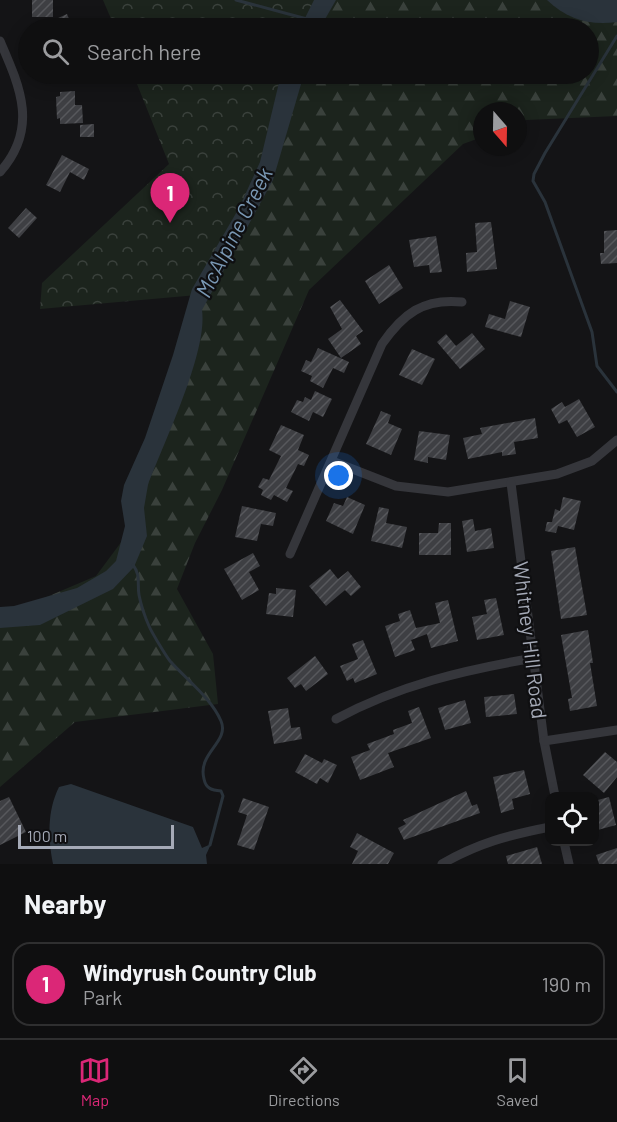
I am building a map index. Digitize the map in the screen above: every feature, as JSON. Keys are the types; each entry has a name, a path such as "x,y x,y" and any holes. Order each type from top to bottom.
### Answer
{"street":[{"path":"0,41 18,84 24,113 14,151 0,172"},
{"path":"290,554 382,344 400,318 432,304 462,302"},
{"path":"332,461 396,486 448,492 557,474 592,461 617,440"},
{"name":"Whitney Hill Road","path":"511,483 544,741 554,792"},
{"path":"336,720 400,689 431,678 534,658"},
{"path":"544,741 617,730"},
{"path":"442,864 498,837 545,828"},
{"path":"565,846 569,864"}],"green space":[{"path":"103,0 321,0 314,18 111,18"},
{"path":"321,0 596,0 603,3 617,0 617,116 527,120 527,102 473,102 473,140 463,144 309,290 222,490 195,543 177,589 213,654 218,704 75,722 0,787 0,611 9,613 96,576 125,537 197,295 287,84 599,84 599,18 314,18"},
{"path":"137,84 288,84 266,161 197,295 40,309 42,283 169,164"}],"water":[{"path":"314,0 336,0 326,18 305,18"},
{"path":"547,0 617,0 617,22 599,23 599,18 575,18"},
{"name":"McAlpine Creek","path":"279,84 301,84 273,180 202,310 202,328 192,372 148,485 144,508 147,536 134,567 113,589 40,625 0,628 0,607 14,606 77,588 106,571 116,561 125,526 121,501 124,485 145,438 192,289 239,208 260,162"},
{"path":"71,784 193,827 202,848 211,844 206,855 207,864 53,864 50,844 52,806 59,787"}],"building":[{"path":"32,0 53,0 53,17 32,17"},
{"path":"75,91 75,105 82,105 83,123 60,124 60,118 57,119 56,97 60,96 60,92"},
{"path":"94,124 94,137 80,137 80,125"},
{"path":"62,155 89,169 84,180 70,172 60,192 46,185"},
{"path":"26,208 37,218 19,238 8,228"},
{"path":"491,222 497,269 467,272 466,253 477,252 475,223"},
{"path":"617,230 617,263 601,264 600,253 604,253 604,231"},
{"path":"436,236 442,272 430,273 429,265 414,267 409,240"},
{"path":"389,265 403,288 379,304 365,281"},
{"path":"340,300 363,331 356,336 361,344 341,358 328,339 342,329 330,307"},
{"path":"510,301 530,307 521,337 485,327 489,314 505,319"},
{"path":"472,333 485,349 460,369 437,342 446,334 456,346"},
{"path":"318,348 349,362 344,373 333,368 323,388 310,381 312,376 301,371 306,360 311,362"},
{"path":"412,349 435,359 422,385 399,375"},
{"path":"315,391 332,399 323,417 313,412 309,421 291,412 297,400 303,402 305,397 311,400"},
{"path":"579,399 595,427 577,437 567,420 559,424 551,409 562,402 565,407"},
{"path":"381,411 391,415 388,423 402,429 391,455 366,444"},
{"path":"535,418 538,438 514,442 516,454 502,456 502,452 468,459 463,438 482,434 480,428"},
{"path":"281,425 304,435 298,450 309,455 304,466 298,464 286,488 293,491 287,502 274,495 271,500 261,495 263,490 258,487 263,478 269,480 281,456 269,450"},
{"path":"419,431 450,435 446,460 428,457 428,463 414,460"},
{"path":"347,497 365,505 353,534 326,521 334,503 343,506"},
{"path":"563,497 581,501 574,530 558,526 556,533 545,531 547,522 552,522 555,509 560,511"},
{"path":"242,506 276,513 273,526 261,524 257,541 235,537"},
{"path":"379,507 389,509 386,523 407,527 402,548 371,541"},
{"path":"473,519 475,531 491,528 494,548 467,552 462,521"},
{"path":"439,523 451,523 451,555 419,555 419,533 438,533"},
{"path":"575,547 587,615 561,619 551,551"},
{"path":"253,553 260,566 249,572 259,590 242,600 224,569"},
{"path":"330,569 338,579 348,571 361,587 351,596 345,590 326,606 309,586"},
{"path":"276,588 296,590 293,617 266,614 269,593 276,594"},
{"path":"496,598 504,635 477,640 472,617 487,614 484,600"},
{"path":"448,600 458,641 431,648 427,634 411,640 415,650 395,657 385,626 400,621 398,614 410,610 416,628 440,623 435,603"},
{"path":"588,630 593,663 590,663 597,706 570,711 568,699 572,698 561,635"},
{"path":"363,640 377,674 355,683 353,678 347,681 340,666 358,659 352,644"},
{"path":"315,656 328,674 306,691 301,684 295,688 287,678"},
{"path":"514,694 517,714 486,717 484,697"},
{"path":"465,700 471,723 445,730 438,708"},
{"path":"419,707 431,738 388,753 394,767 360,780 351,757 370,750 367,744 394,734 393,730 412,723 408,711"},
{"path":"288,708 291,728 300,727 302,739 274,744 268,711"},
{"path":"605,752 617,762 617,777 604,793 583,775"},
{"path":"305,754 322,763 324,759 337,765 328,783 320,778 317,784 295,772"},
{"path":"524,770 530,794 512,799 514,809 501,813 493,777"},
{"path":"466,791 472,806 477,804 480,813 404,840 398,828 406,824 403,820"},
{"path":"9,797 26,832 0,845 0,801"},
{"path":"609,797 616,825 599,830 599,800"},
{"path":"243,798 269,807 254,850 237,845 247,815 238,812"},
{"path":"357,833 394,853 388,864 352,864 358,851 350,847"},
{"path":"537,847 542,864 508,864 506,856"},
{"path":"617,848 617,864 599,864 596,855"}],"waterway":[{"path":"236,0 303,18"},
{"path":"599,65 617,36"},
{"path":"587,84 545,153 534,174 533,181 545,202 592,332 597,366 617,392"},
{"path":"133,565 138,576 142,607 153,634 170,661 205,697 217,713 223,728 203,770 206,785 221,791 223,796 210,845"}],"place":[{"name":"Windyrush Country Club","path":"170,223"}]}
